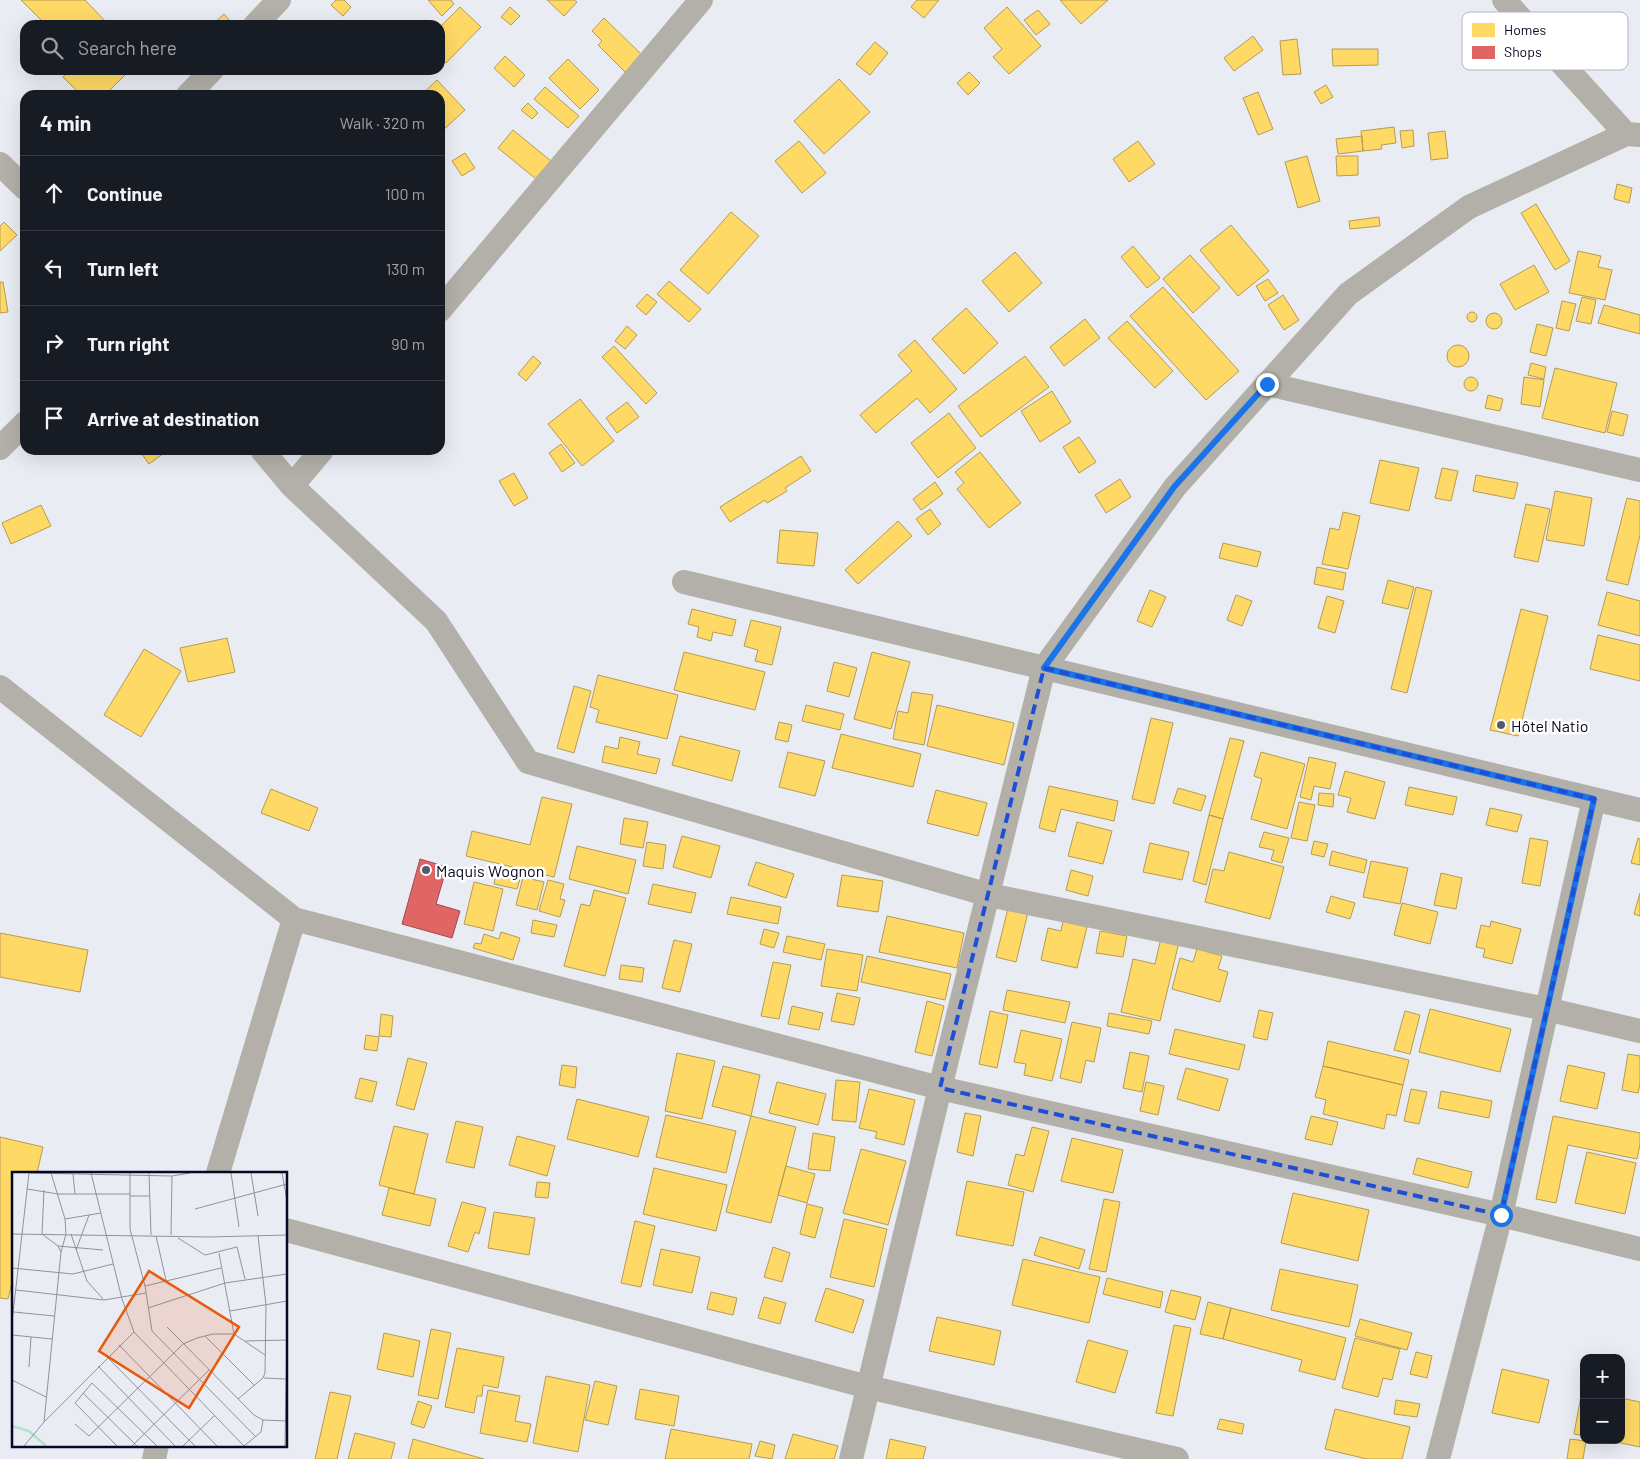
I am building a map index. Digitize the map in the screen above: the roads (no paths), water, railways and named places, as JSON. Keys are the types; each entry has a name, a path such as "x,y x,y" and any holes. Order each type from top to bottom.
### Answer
{"street":[{"path":"260,20 279,0"},
{"path":"445,304 701,0"},
{"path":"1504,0 1516,12"},
{"path":"851,1459 1044,668 1174,487 1348,294 1469,207 1633,134 1571,70"},
{"path":"193,90 207,75"},
{"path":"0,164 20,183"},
{"path":"1267,384 1640,470"},
{"path":"0,448 20,427"},
{"path":"266,455 292,486 436,621 528,762 989,896 1546,1009 1640,1031"},
{"path":"292,486 318,455"},
{"path":"684,582 1640,810"},
{"path":"0,687 294,919 940,1088 1501,1215 1640,1249"},
{"path":"1438,1459 1501,1215 1594,799"},
{"path":"218,1172 294,919"},
{"path":"288,1231 868,1387 1177,1459"},
{"path":"154,1459 156,1446"}],"place":[{"name":"Hôtel Natio","path":"1501,725"},
{"name":"Maquis Wognon","path":"426,870"}]}
